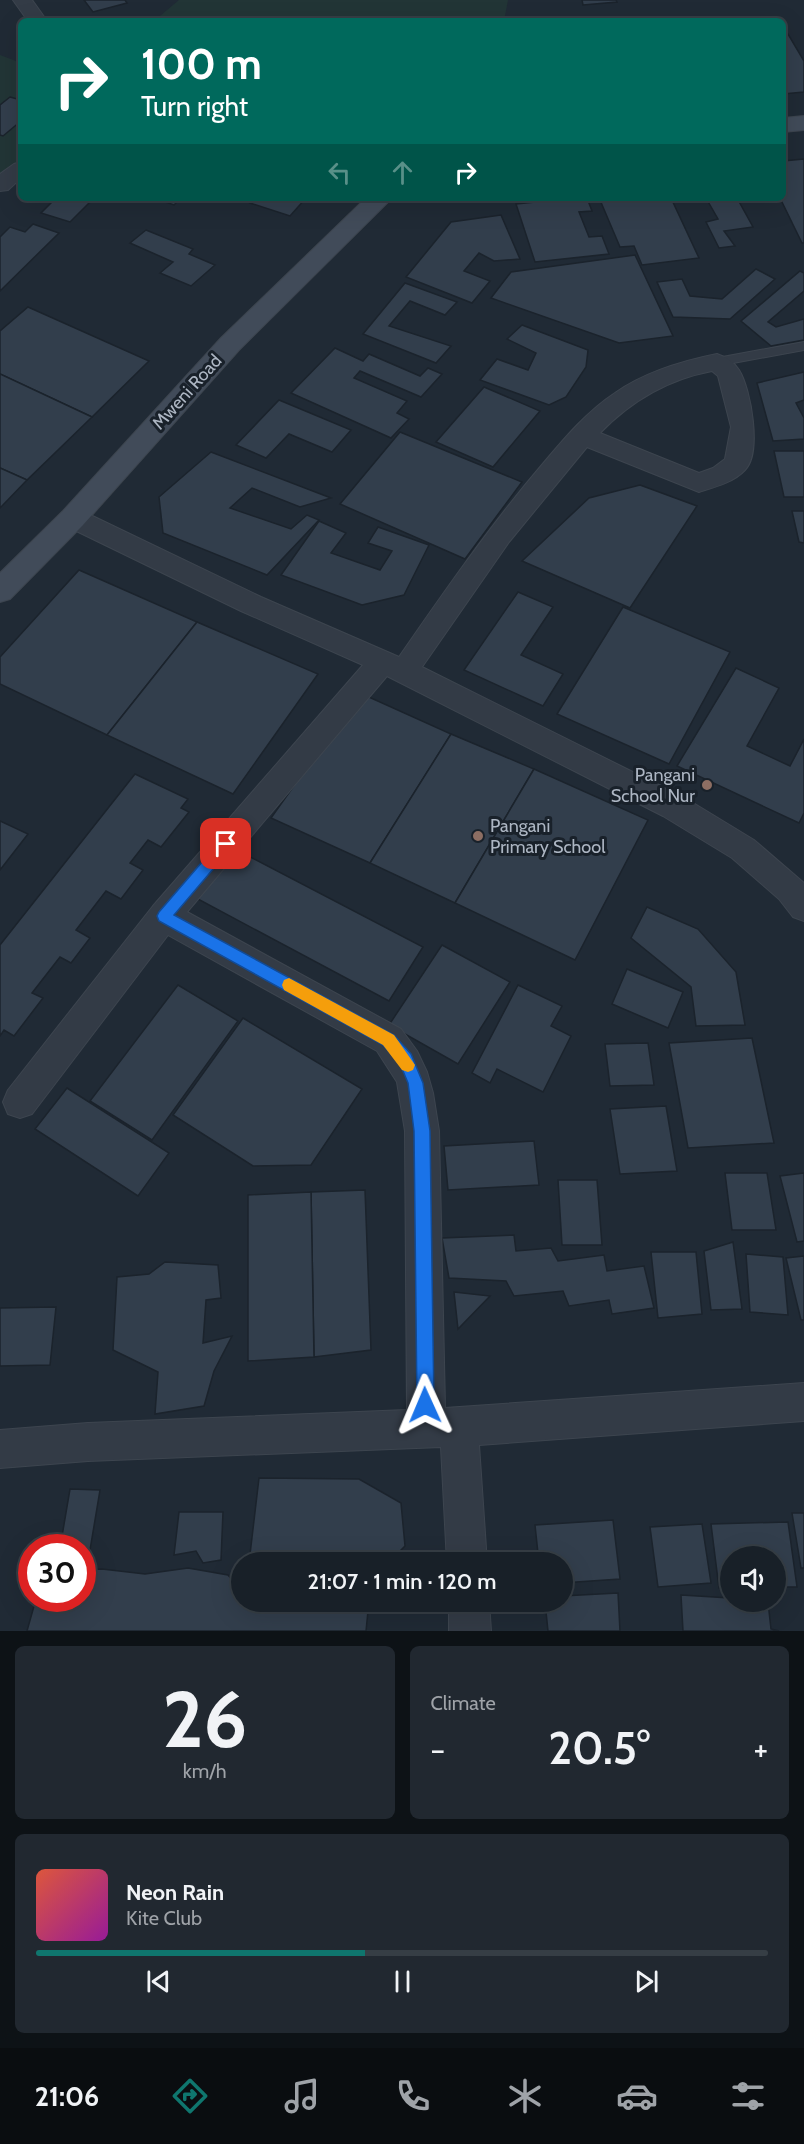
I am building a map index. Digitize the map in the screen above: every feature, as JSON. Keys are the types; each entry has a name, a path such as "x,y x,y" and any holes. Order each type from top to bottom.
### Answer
{"street":[{"path":"22,0 36,18"},
{"path":"786,125 804,123"},
{"path":"0,185 18,170"},
{"name":"Mweni Road","path":"0,591 73,518 230,344 377,201"},
{"path":"20,1102 164,916 393,667 582,435 630,393 689,367 717,362 729,373 743,427 737,463 722,474 699,483 582,435"},
{"path":"73,518 251,604 393,667 674,807 743,849 790,889 804,907"},
{"path":"164,916 389,1040 406,1059 416,1083 422,1131 442,1427 465,1552"},
{"path":"0,1449 88,1442 442,1427 804,1402"},
{"path":"469,1612 470,1631"}],"lane":[{"path":"717,362 804,346"}],"shaded area":[{"path":"179,0 508,0 505,18 158,18"},
{"path":"0,55 18,62 18,170 0,185"}],"building":[{"path":"84,0 125,0 127,3 93,12"},
{"path":"582,0 616,0 617,2 583,5"},
{"path":"786,34 804,61 804,92 786,94"},
{"path":"10,97 18,99 18,124 3,136 0,135 0,105"},
{"path":"804,159 804,243 781,201 786,201 786,161"},
{"path":"53,201 91,201 70,222 41,213"},
{"path":"163,201 178,201 174,205"},
{"path":"252,201 303,201 290,216 250,203"},
{"path":"588,201 592,211 579,212 589,237 602,236 609,254 535,262 516,204"},
{"path":"600,201 672,201 699,258 642,265 634,246 620,247"},
{"path":"708,201 739,201 753,227 724,231 735,246 719,248 706,222 718,219"},
{"path":"501,215 520,259 494,261 479,253 464,271 490,281 472,303 406,277 451,222"},
{"path":"33,224 59,233 0,291 0,237 10,227 25,232"},
{"path":"146,230 193,249 189,254 215,265 191,286 160,273 173,262 130,243"},
{"path":"635,255 673,336 619,343 491,298 511,272"},
{"path":"756,269 775,279 730,319 673,317 657,282 682,279 690,296 722,299"},
{"path":"800,271 804,273 804,291 768,322 776,327 804,319 804,340 771,346 741,321"},
{"path":"405,283 457,302 445,315 410,301 389,326 451,346 436,363 363,334"},
{"path":"28,307 149,361 92,417 0,374 0,331"},
{"path":"522,325 588,350 586,367 566,397 549,405 480,380 497,359 528,370 536,353 507,339"},
{"path":"335,348 363,361 369,354 420,376 428,368 442,374 421,397 360,371 354,378 407,401 397,413 409,419 391,438 291,393"},
{"path":"804,372 804,400 796,403 804,418 804,439 773,441 757,383"},
{"path":"0,374 92,417 27,480 0,468"},
{"path":"484,387 540,411 493,467 436,442"},
{"path":"279,400 351,430 332,452 289,434 266,458 236,445"},
{"path":"400,432 522,482 465,559 340,504"},
{"path":"774,451 804,451 804,497 784,497"},
{"path":"211,452 331,498 300,507 252,488 230,508 291,529 307,515 319,520 267,575 163,533 159,497"},
{"path":"0,468 27,480 0,508"},
{"path":"640,485 697,506 630,608 522,561 589,498"},
{"path":"792,511 804,511 804,543 799,542"},
{"path":"319,521 346,533 331,553 380,570 392,551 368,543 378,527 429,545 404,595 362,605 281,575"},
{"path":"79,570 197,622 107,735 0,684 0,657"},
{"path":"518,592 553,607 521,655 563,674 543,706 464,670"},
{"path":"623,607 730,652 669,764 557,714"},
{"path":"197,622 318,674 233,794 107,735"},
{"path":"736,668 779,688 747,746 790,766 804,739 804,813 799,823 677,766"},
{"path":"360,693 451,734 370,863 271,818"},
{"path":"451,734 534,769 455,903 370,863"},
{"path":"534,769 648,820 575,960 455,903"},
{"path":"135,774 188,799 181,808 189,812 161,847 148,840 130,863 143,870 121,899 106,891 76,930 90,938 71,963 60,957 32,993 43,998 14,1036 4,1030 0,1036 0,945"},
{"path":"0,821 28,834 0,870"},
{"path":"233,848 423,947 389,1001 196,898"},
{"path":"647,907 698,929 736,972 745,1025 696,1026 691,987 631,938"},
{"path":"442,945 510,982 458,1064 389,1025"},
{"path":"627,969 683,992 668,1028 612,1004"},
{"path":"178,985 238,1021 152,1140 90,1101"},
{"path":"518,985 562,1006 551,1026 571,1036 543,1092 497,1069 490,1083 472,1073"},
{"path":"243,1018 362,1089 311,1165 253,1166 173,1115"},
{"path":"752,1038 774,1143 688,1148 669,1043"},
{"path":"648,1043 654,1085 610,1086 605,1044"},
{"path":"67,1088 169,1153 138,1196 35,1129"},
{"path":"666,1106 677,1171 620,1174 610,1109"},
{"path":"534,1141 539,1185 448,1190 444,1146"},
{"path":"725,1173 767,1173 776,1230 732,1230"},
{"path":"804,1173 804,1241 797,1242 780,1176"},
{"path":"558,1180 597,1180 602,1245 562,1245"},
{"path":"365,1190 371,1350 314,1357 311,1192"},
{"path":"311,1192 314,1357 248,1361 248,1195"},
{"path":"514,1235 516,1251 551,1248 558,1261 604,1255 607,1271 644,1266 654,1308 612,1314 609,1300 569,1306 563,1291 514,1296 506,1281 449,1278 442,1238"},
{"path":"733,1242 742,1309 711,1310 704,1251"},
{"path":"651,1252 696,1252 702,1314 658,1318"},
{"path":"746,1254 783,1257 788,1315 750,1312"},
{"path":"804,1256 804,1320 801,1320 786,1258"},
{"path":"165,1262 218,1265 221,1298 206,1300 203,1343 232,1336 214,1371 204,1406 155,1414 158,1372 113,1350 117,1277 149,1274"},
{"path":"454,1292 490,1296 458,1329"},
{"path":"56,1307 50,1365 0,1366 0,1308"},
{"path":"259,1478 359,1479 401,1503 405,1546 399,1552 250,1552"},
{"path":"70,1489 100,1490 93,1534 62,1534"},
{"path":"179,1512 223,1512 221,1560 203,1563 196,1551 174,1555"},
{"path":"792,1513 804,1513 804,1568 801,1568"},
{"path":"613,1520 620,1579 573,1582 573,1552 538,1552 535,1525"},
{"path":"788,1522 797,1587 786,1587 786,1546 720,1546 719,1588 711,1524"},
{"path":"702,1524 711,1583 658,1587 650,1527"},
{"path":"188,1568 228,1575 231,1578 231,1612 368,1612 366,1631 27,1631 32,1612 96,1612 96,1569 145,1574"},
{"path":"618,1593 620,1631 548,1631 546,1612 573,1612 573,1595"},
{"path":"681,1595 720,1597 720,1612 769,1612 771,1629 779,1631 683,1631"}],"slow traffic":[{"path":"289,985 389,1040 406,1059 408,1065"}],"place":[{"name":"Pangani School Nur","path":"707,785"},
{"name":"Pangani Primary School","path":"478,836"}],"route":[{"path":"226,844 164,916 389,1040 406,1059 416,1083 422,1131 425,1405"}]}
